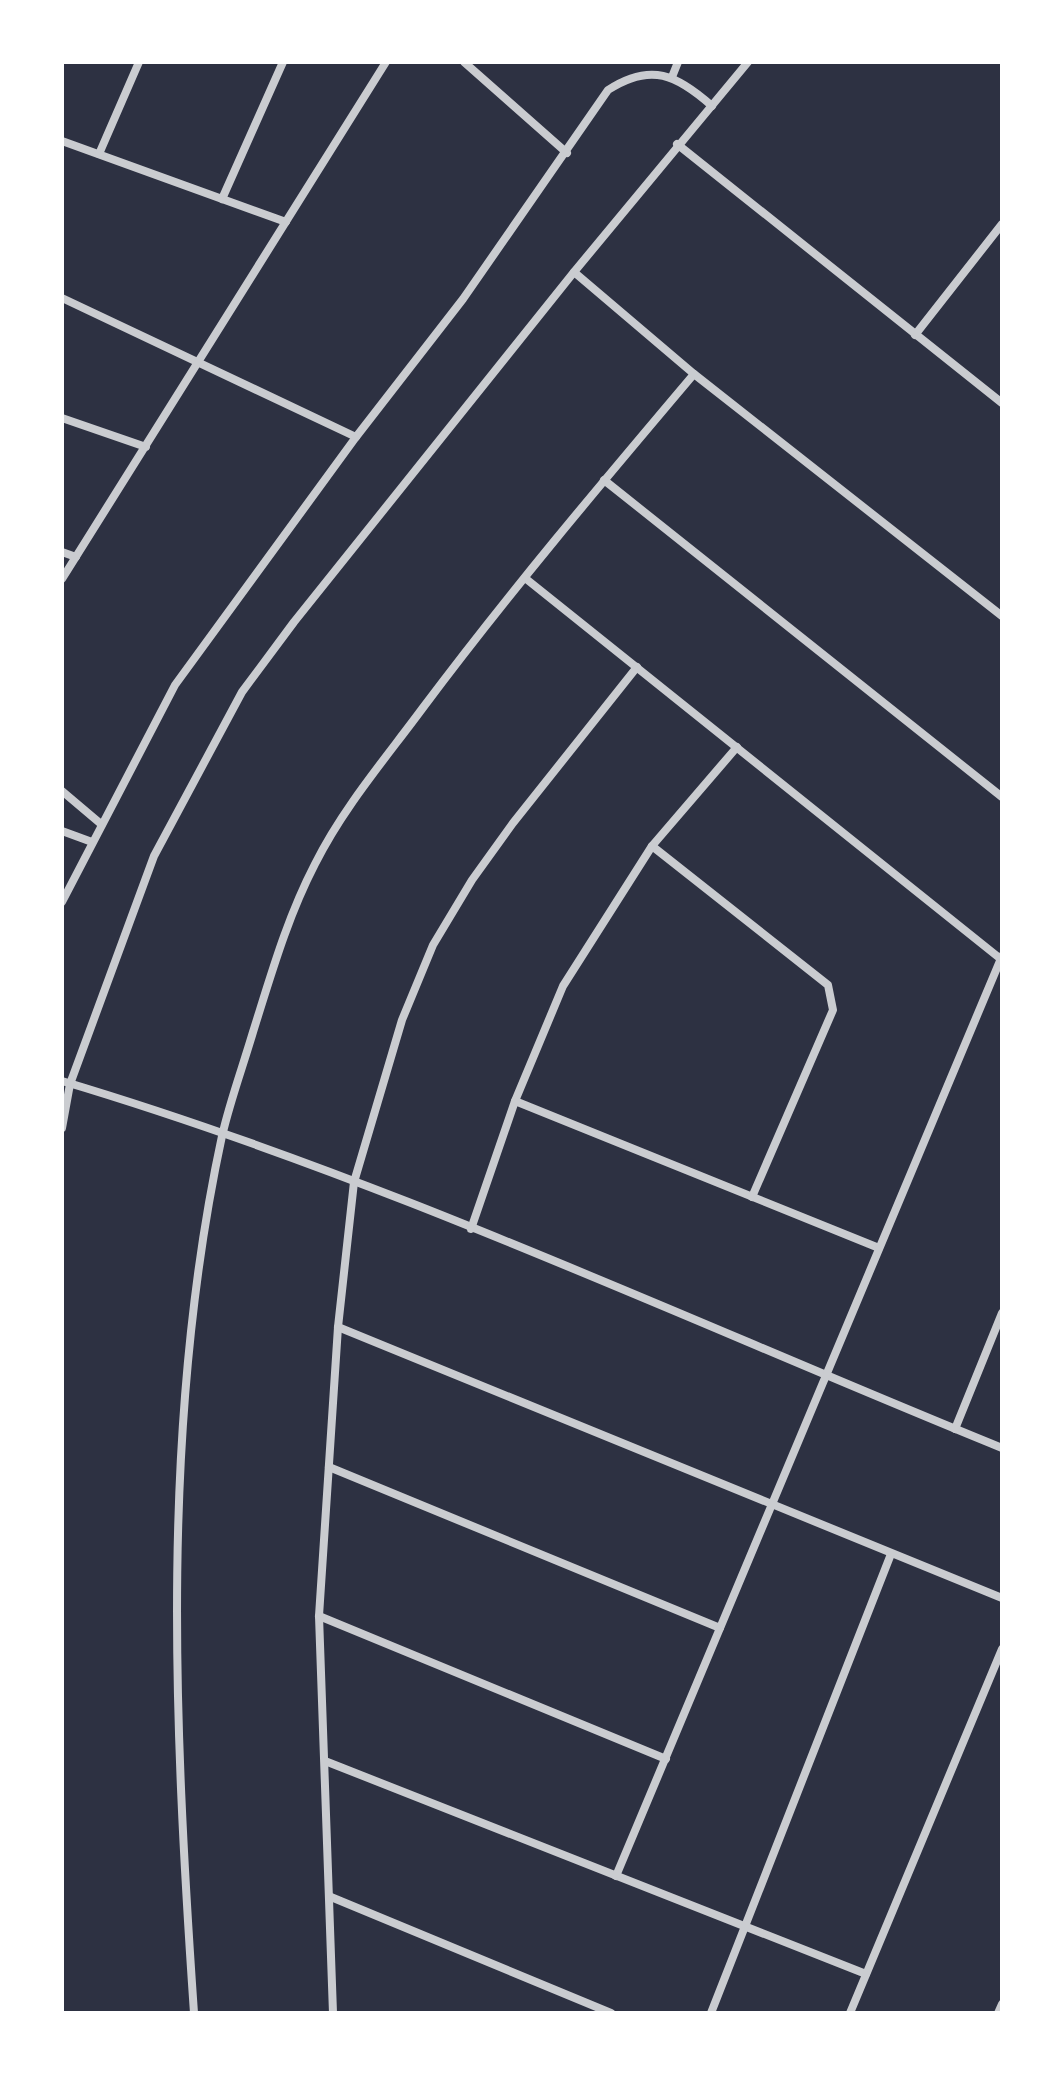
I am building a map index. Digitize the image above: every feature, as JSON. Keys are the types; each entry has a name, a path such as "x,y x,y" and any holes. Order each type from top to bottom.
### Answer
{"street":[{"path":"99,154 139,62"},
{"path":"222,199 283,62"},
{"path":"62,579 386,62"},
{"path":"464,62 567,153"},
{"path":"672,77 678,62"},
{"path":"62,1128 66,1082 154,856 242,692 294,622 574,272 748,62"},
{"path":"62,902 175,685 356,437 463,299 608,90 625,79 656,74 688,85 712,106"},
{"path":"62,141 286,222"},
{"path":"677,144 1002,403"},
{"path":"915,335 1002,224"},
{"path":"574,272 694,374 1002,616"},
{"path":"62,298 356,437"},
{"path":"194,2013 183,1853 176,1593 184,1422 199,1260 223,1132 284,931 316,861 359,793 525,578 694,374"},
{"path":"62,418 146,447"},
{"path":"604,480 1002,797"},
{"path":"62,552 76,557"},
{"path":"525,578 1001,958 616,1876"},
{"path":"333,2013 319,1616 338,1327 354,1182 402,1020 433,945 472,880 505,835 637,667"},
{"path":"471,1229 515,1101 563,986 652,846 737,747"},
{"path":"62,791 101,824"},
{"path":"62,831 92,842"},
{"path":"652,846 828,985 833,998 833,1010 752,1197"},
{"path":"66,1082 223,1132 354,1182 1002,1448"},
{"path":"515,1101 879,1248"},
{"path":"955,1429 1002,1313"},
{"path":"338,1327 1002,1598"},
{"path":"329,1467 720,1628"},
{"path":"711,2013 891,1554"},
{"path":"319,1616 666,1759"},
{"path":"850,2013 1002,1649"},
{"path":"325,1761 866,1974"},
{"path":"331,1897 611,2013"},
{"path":"998,2013 1002,2004"}]}
